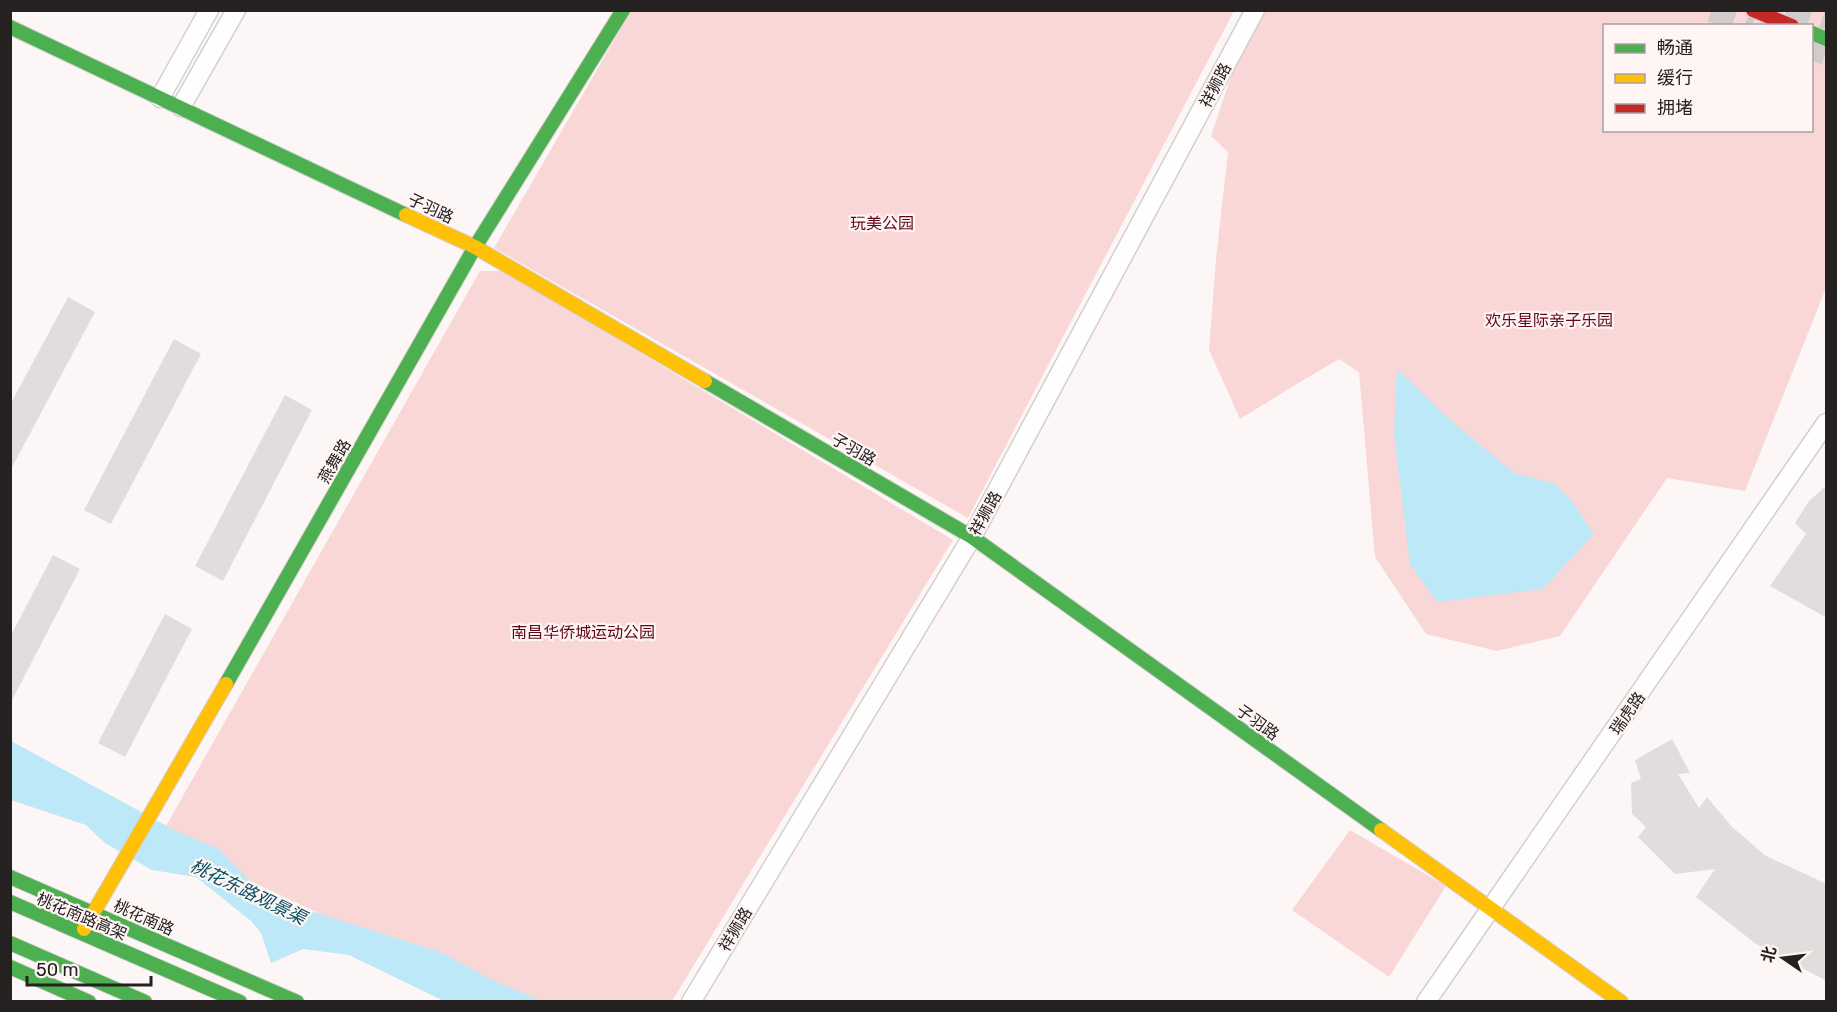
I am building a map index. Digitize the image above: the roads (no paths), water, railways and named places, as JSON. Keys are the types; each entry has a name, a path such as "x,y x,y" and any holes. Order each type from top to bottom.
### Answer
{"main road":[{"name":"燕舞路","path":"82,934 475,247 623,10"},
{"path":"1753,10 1787,24"},
{"name":"子羽路","path":"10,27 475,247 972,537 1621,1002"},
{"path":"1813,33 1827,39"},
{"name":"桃花南路","path":"10,877 297,1002"},
{"name":"桃花南路高架","path":"10,902 240,1002"},
{"path":"10,943 145,1002"},
{"path":"10,967 89,1002"}],"street":[{"path":"160,98 209,10"},
{"path":"181,107 236,10"},
{"name":"祥狮路","path":"691,1002 972,537 1255,10"},
{"name":"瑞虎路","path":"1426,1002 1827,423"}],"water":[{"path":"1397,369 1448,418 1514,473 1556,484 1573,503 1594,534 1543,589 1437,602 1410,564 1394,435"},
{"name":"桃花东路观景渠","path":"11,741 176,831 219,849 255,887 295,906 440,952 498,983 543,1001 444,1001 349,955 303,949 271,963 261,933 251,921 196,877 152,870 105,843 86,825 11,800"}],"tunnel":[{"path":"1712,10 1747,24"},
{"path":"1787,10 1826,25"},
{"path":"1813,48 1826,53"}],"park label":[{"name":"玩美公园","path":"882,223"},
{"name":"欢乐星际亲子乐园","path":"1549,320"},
{"name":"南昌华侨城运动公园","path":"583,632"}]}
